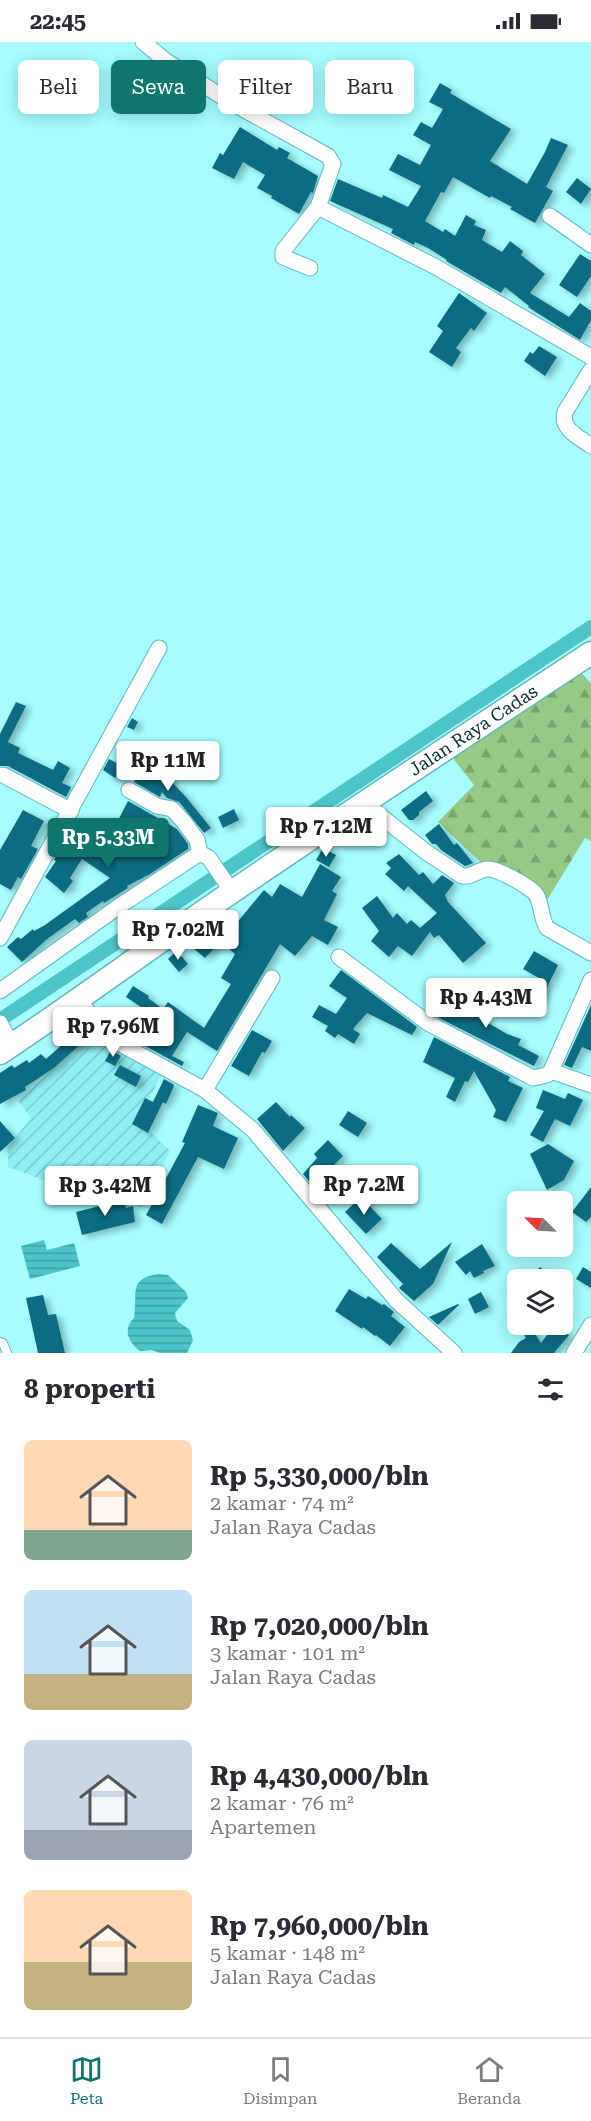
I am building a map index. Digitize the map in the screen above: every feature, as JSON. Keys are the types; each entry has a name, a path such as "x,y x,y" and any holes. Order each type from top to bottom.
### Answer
{"street":[{"path":"143,42 166,62 232,103 328,156 333,164 318,207 283,252 283,257 310,268"},
{"path":"318,207 436,267 591,357"},
{"path":"550,216 591,245"},
{"path":"591,370 563,418 567,428 591,446"},
{"path":"0,938 159,648"},
{"name":"Jalan Raya Cadas","path":"7,1045 80,1000 196,917 230,889 591,653"},
{"path":"3,775 71,811"},
{"path":"129,790 157,806 171,809 178,815 230,889"},
{"path":"364,803 426,852 462,876 468,877 481,870 493,869 532,891 537,897 543,922 547,928 591,954"},
{"path":"0,991 118,907 205,856"},
{"path":"339,957 428,1023 528,1076 542,1076 551,1071 591,980"},
{"path":"205,1090 272,978"},
{"path":"80,1000 105,1034 205,1090 253,1130 397,1301 454,1353"},
{"path":"0,1023 7,1045"},
{"path":"551,1071 591,1085"},
{"path":"574,1353 591,1324"}],"lane":[{"path":"0,1342 3,1343 7,1353"}],"shaded area":[{"path":"96,1030 163,1072 138,1119 170,1151 141,1207 100,1188 92,1198 8,1167 8,1147 31,1118 18,1101"},
{"path":"44,1240 47,1250 74,1243 80,1266 30,1279 21,1246"},
{"path":"168,1275 186,1292 188,1298 175,1313 177,1321 190,1330 193,1340 187,1353 140,1351 128,1336 128,1327 134,1318 138,1283 149,1276"}],"green space":[{"path":"581,672 591,684 591,841 585,838 546,902 492,873 438,822 474,785 452,757"}],"building":[{"path":"440,83 452,90 450,93 511,129 490,161 527,184 551,138 568,145 546,187 553,191 535,223 510,209 512,207 491,196 490,198 453,177 444,193 441,192 425,221 455,236 466,215 476,221 474,225 486,230 482,240 502,252 510,241 523,251 521,255 545,274 530,293 569,317 580,303 591,311 591,320 580,340 528,307 505,287 501,293 428,248 415,242 414,245 391,233 393,229 330,201 338,179 382,198 383,195 408,207 421,186 389,170 398,154 420,165 431,145 413,135 421,122 432,128 443,109 429,102"},
{"path":"240,127 277,150 279,147 290,153 287,158 318,176 313,193 311,192 299,214 257,188 265,175 243,162 234,179 212,168 220,153 223,155"},
{"path":"577,178 591,189 581,204 566,192"},
{"path":"580,254 591,261 591,276 577,297 559,285"},
{"path":"459,293 487,313 474,331 471,328 456,348 461,352 452,367 429,352 443,331 437,326"},
{"path":"539,346 557,357 545,376 524,361 530,352 533,354"},
{"path":"16,702 26,706 8,742 20,748 18,753 53,770 58,761 70,768 62,783 71,787 66,797 8,766 0,766 0,734"},
{"path":"132,718 138,722 134,730 127,727"},
{"path":"109,759 122,766 115,778 103,770"},
{"path":"142,763 167,777 211,828 204,833 179,802 167,798 162,792 160,797 134,782"},
{"path":"426,791 433,801 413,820 409,820 401,810"},
{"path":"128,801 177,829 188,844 188,849 127,886 128,888 104,903 103,901 86,913 88,917 79,923 75,919 47,939 22,962 7,947 18,937 21,939 33,929 34,931 45,925 110,878 82,859 70,878 73,881 64,893 45,877 56,861 54,860 68,835 106,861 123,837 112,832"},
{"path":"234,809 239,820 223,828 218,817"},
{"path":"23,810 44,821 31,846 38,849 21,879 18,877 11,890 0,884 0,850"},
{"path":"439,824 454,845 457,843 473,863 465,866 436,844 432,844 425,835"},
{"path":"323,848 336,855 329,867 316,860"},
{"path":"399,854 419,875 423,872 433,884 442,875 454,883 445,895 448,902 486,943 463,963 439,935 434,938 430,932 412,956 398,946 389,957 371,941 379,931 362,908 377,896 393,918 397,913 407,924 411,920 420,928 437,913 408,886 404,891 385,874 391,868 386,863"},
{"path":"320,864 341,877 332,891 337,894 324,920 338,927 328,945 312,936 295,956 280,944 217,1051 187,1032 172,1056 184,1062 182,1066 118,1031 114,1026 141,1007 126,997 133,986 163,1009 168,1002 204,1028 231,984 221,978 235,954 221,941 205,958 192,947 219,921 228,929 232,923 235,925 264,890 272,897 280,884 302,897"},
{"path":"177,951 188,964 179,972 168,959"},
{"path":"534,951 558,965 541,1000 530,995 539,978 523,969"},
{"path":"341,970 417,1027 412,1035 367,1013 353,1029 360,1034 354,1044 338,1034 335,1038 325,1031 328,1026 312,1017 319,1005 336,1014 347,998 329,986"},
{"path":"467,987 482,1001 471,1013 507,1034 521,1039 518,1045 539,1056 534,1066 437,1017 441,1009 456,1016 466,1000 460,995"},
{"path":"591,1005 591,1051 582,1047 572,1068 564,1065"},
{"path":"71,1028 84,1041 54,1068 25,1087 26,1090 0,1104 0,1073 12,1065 14,1068 27,1060 29,1063 41,1054 46,1059 64,1043 60,1037"},
{"path":"252,1030 272,1041 265,1053 262,1052 249,1076 231,1066"},
{"path":"434,1037 510,1077 508,1081 523,1088 506,1122 493,1117 496,1110 474,1071 468,1082 465,1081 455,1102 446,1097 455,1078 423,1062"},
{"path":"111,1050 121,1056 115,1066 105,1061"},
{"path":"120,1065 141,1076 136,1087 114,1075"},
{"path":"164,1079 174,1086 166,1104 163,1102 148,1133 132,1124 145,1098 153,1102"},
{"path":"543,1090 565,1099 568,1093 583,1100 570,1126 555,1119 543,1142 530,1135 544,1111 536,1108"},
{"path":"276,1102 290,1117 291,1115 305,1128 283,1151 257,1119"},
{"path":"198,1105 218,1113 213,1126 238,1138 224,1169 198,1157 162,1224 146,1215 185,1143 182,1142"},
{"path":"348,1111 367,1123 358,1137 339,1125"},
{"path":"0,1121 15,1138 0,1152"},
{"path":"328,1140 343,1156 326,1173 336,1182 322,1197 303,1174 317,1158 314,1154"},
{"path":"548,1144 574,1161 564,1180 547,1190 530,1154"},
{"path":"591,1187 591,1217 586,1222 573,1211"},
{"path":"361,1197 382,1219 366,1234 345,1212"},
{"path":"124,1200 126,1208 133,1206 135,1222 82,1235 76,1212"},
{"path":"452,1242 433,1284 414,1301 399,1288 403,1284 377,1257 391,1243 420,1269"},
{"path":"482,1244 495,1266 474,1278 470,1271 466,1275 455,1262"},
{"path":"583,1267 591,1272 591,1288 576,1279"},
{"path":"349,1289 366,1299 368,1296 384,1304 394,1312 391,1316 405,1327 390,1346 335,1311"},
{"path":"481,1292 489,1307 475,1314 468,1299"},
{"path":"43,1295 48,1315 56,1314 65,1353 38,1353 26,1298"},
{"path":"458,1304 438,1325 429,1317"},
{"path":"524,1335 536,1335 541,1343 547,1335 569,1335 554,1353 511,1353 519,1342 526,1338"}],"waterway":[{"path":"0,1020 591,627"}]}
